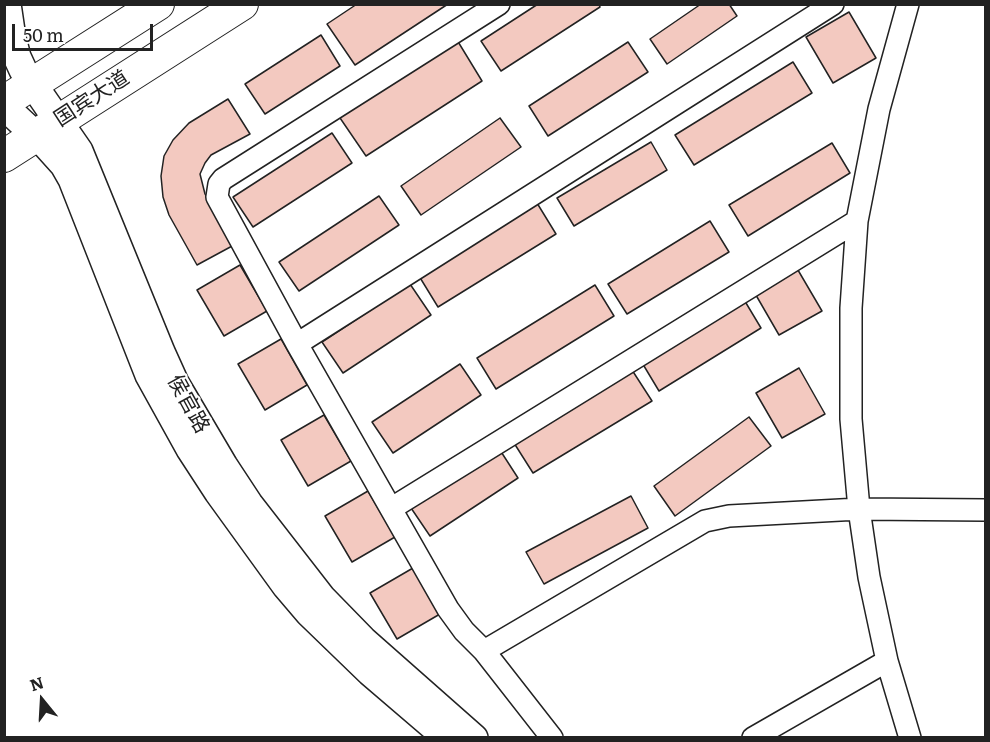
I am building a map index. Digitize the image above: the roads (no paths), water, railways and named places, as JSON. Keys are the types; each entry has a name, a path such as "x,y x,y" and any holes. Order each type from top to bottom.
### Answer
{"highway":[{"name":"国宾大道","path":"4,104 158,4"},
{"name":"国宾大道","path":"4,156 242,4"}],"main road":[{"name":"侯官路","path":"8,4 17,57 32,86 55,153 72,179 149,375 180,432 218,492 255,544 309,613 370,672 447,738"},
{"name":"侯官路","path":"4,104 79,151 156,342 175,383 249,504 287,555 329,605 363,640 474,738"}],"street":[{"path":"499,4 229,175 219,184 217,190 219,203 452,615 484,651 552,738"},
{"path":"297,344 832,4"},
{"path":"908,4 879,109 857,220 850,308 851,419 859,509 869,577 887,661 910,738"},
{"path":"392,508 857,220"},
{"path":"484,651 705,521 729,516 859,509 986,510"},
{"path":"753,738 887,661"}]}
